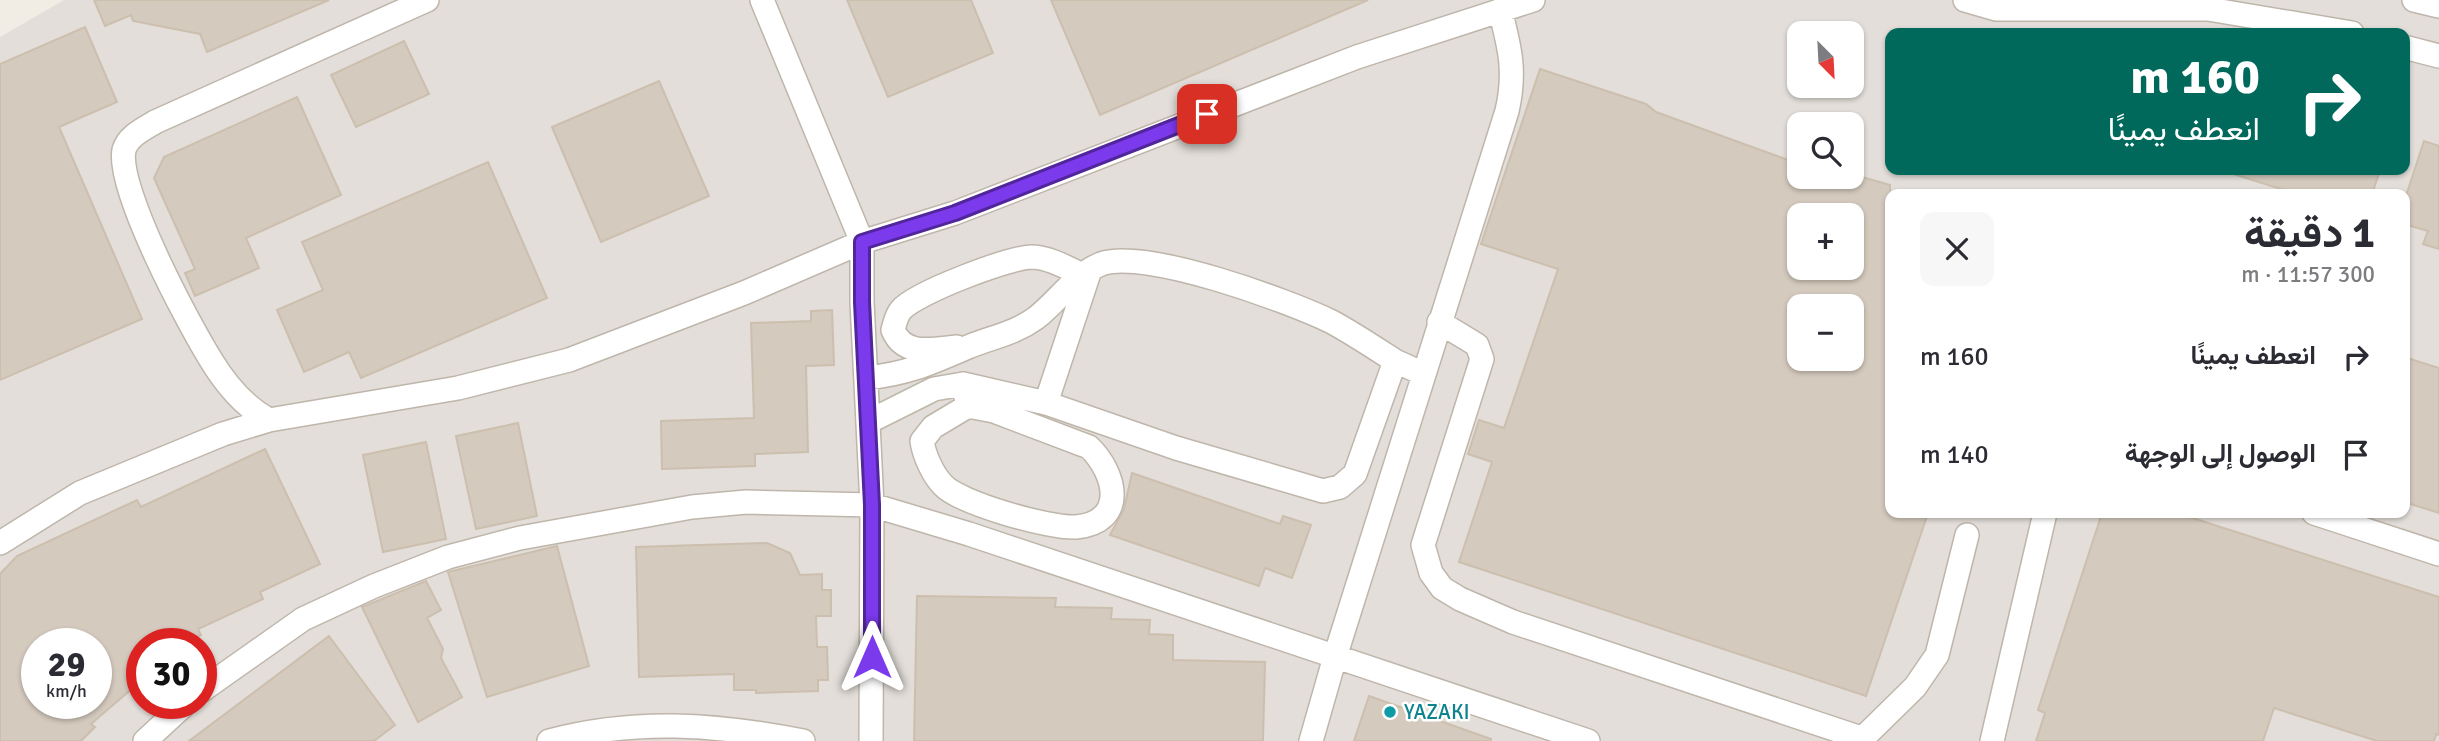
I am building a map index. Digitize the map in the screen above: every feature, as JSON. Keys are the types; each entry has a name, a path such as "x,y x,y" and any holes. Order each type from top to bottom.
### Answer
{"street":[{"path":"270,420 247,404 211,360 168,278 131,196 122,168 125,147 133,135 155,122 427,0"},
{"path":"762,0 862,242 872,505 871,741"},
{"path":"0,543 80,493 223,434 270,420 458,388 569,360 744,293 862,242 955,213 1357,57 1533,0"},
{"path":"1965,0 1996,9 2159,4 2240,13 2324,28"},
{"path":"2414,0 2439,6"},
{"path":"1311,741 1514,83 1500,10"},
{"path":"2410,49 2439,56"},
{"path":"969,347 911,348 896,338 893,330 896,317 906,305 924,295 1017,259 1045,259 1086,272"},
{"path":"866,378 911,372 1021,328 1086,272 1103,264 1131,261 1202,276 1330,322 1395,362 1424,373"},
{"path":"1046,403 1086,272"},
{"path":"1439,322 1477,345 1482,359 1423,545 1431,573 1442,588 1513,622 1861,740 1915,687 1937,655 1966,535"},
{"path":"870,421 934,389 965,395 1046,403 1176,448 1323,491 1340,487 1355,474 1395,362"},
{"path":"965,395 994,411 1089,447 1101,458 1111,477 1113,489 1107,510 1096,520 1078,527 1059,526 1003,513 953,493 943,485 933,470 922,441 965,395"},
{"path":"217,680 303,620 374,586 448,557 520,538 692,507 746,502 872,505 969,534 1588,741"},
{"path":"1992,741 2044,518"},
{"path":"2329,518 2439,554"},
{"path":"145,741 169,719"},
{"path":"548,741 587,731 643,724 694,726 803,741"}],"shaded area":[{"path":"64,0 2439,0 2439,741 0,741 0,37"}],"building":[{"path":"94,0 329,0 207,52 200,34 133,21 131,15 105,26"},
{"path":"847,0 971,0 993,53 888,97"},
{"path":"1051,0 1368,0 1100,115"},
{"path":"85,27 117,102 59,127 142,319 0,380 0,64"},
{"path":"404,41 429,94 356,127 331,75"},
{"path":"1540,69 1646,104 1656,112 1787,160 1787,189 1864,189 1864,177 1890,185 1890,189 1885,189 1885,518 1926,518 1866,696 1459,562 1492,462 1468,454 1479,420 1504,428 1558,269 1481,244"},
{"path":"659,81 709,196 601,242 552,127"},
{"path":"297,97 341,195 246,238 259,268 195,296 185,273 195,269 154,178 164,157"},
{"path":"2424,141 2439,146 2439,249 2423,244 2428,231 2410,226 2408,189"},
{"path":"488,162 547,298 361,378 349,352 304,372 277,310 323,290 302,242"},
{"path":"2236,175 2378,175 2374,189 2281,189"},
{"path":"832,310 834,365 806,366 808,452 755,454 755,466 662,469 661,421 754,418 751,323 811,321 811,311"},
{"path":"2410,359 2439,368 2439,513 2410,504"},
{"path":"518,423 537,516 476,529 456,436"},
{"path":"426,442 446,539 383,552 363,455"},
{"path":"265,449 320,564 260,592 263,599 200,628 126,628 126,694 112,706 112,628 21,628 21,719 97,719 91,724 95,727 81,741 0,741 0,574 17,556 137,500 141,507"},
{"path":"1132,473 1280,524 1283,516 1311,525 1292,578 1265,568 1259,586 1110,535 1124,509"},
{"path":"2100,518 2193,518 2439,597 2439,735 2436,734 2434,741 2377,741 2274,708 2263,741 2036,741 2045,713 2038,710"},
{"path":"767,543 790,553 800,575 822,574 822,590 831,590 831,616 816,616 817,647 827,647 828,680 818,680 818,691 756,693 756,690 734,690 734,674 639,677 636,547"},
{"path":"557,546 589,666 487,697 448,572"},
{"path":"426,581 441,610 427,618 443,649 441,658 462,697 418,722 362,607"},
{"path":"917,596 1056,598 1055,607 1112,608 1111,619 1150,620 1149,634 1173,635 1173,660 1265,662 1263,741 914,741"},
{"path":"329,636 395,725 374,741 189,741"},
{"name":"YAZAKI","path":"1369,696 1491,739 1491,741 1354,741"}],"place":[{"name":"YAZAKI","path":"1390,712"}],"route":[{"path":"872,657 870,421 862,302 862,242 955,213 1207,114"}]}
